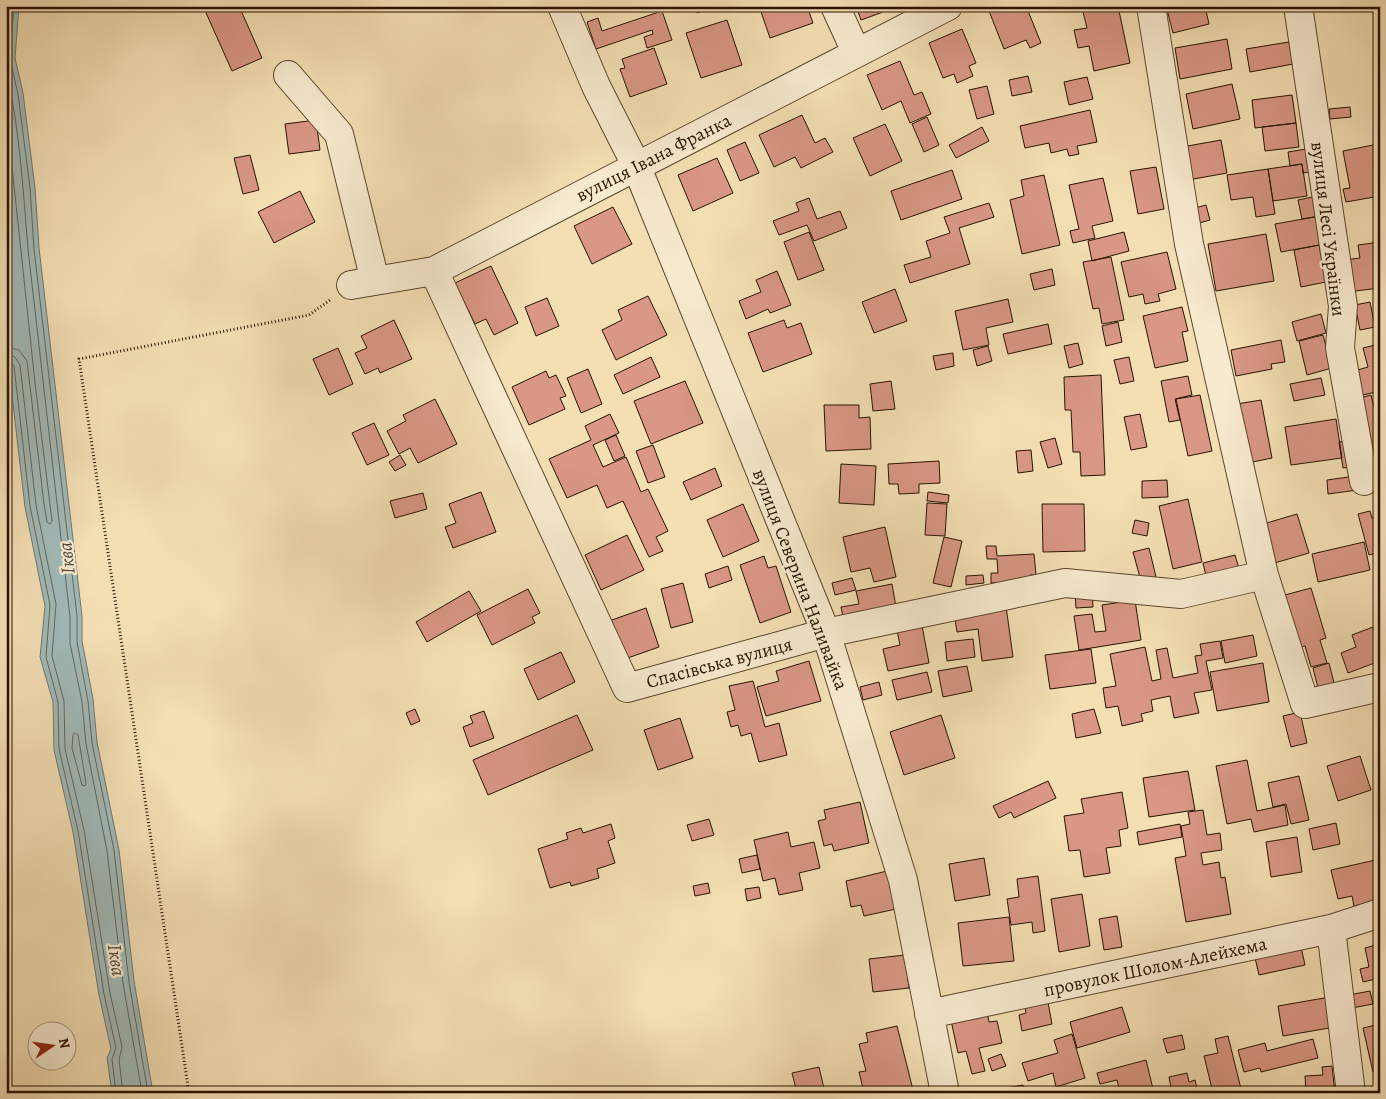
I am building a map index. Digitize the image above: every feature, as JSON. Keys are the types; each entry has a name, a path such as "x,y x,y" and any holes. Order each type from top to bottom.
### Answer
{"street":[{"name":"вулиця Северина Наливайка","path":"562,6 596,86 636,165 826,633 903,880 945,1093"},
{"path":"835,6 856,52"},
{"name":"вулиця Івана Франка","path":"363,283 434,271 636,165 948,6"},
{"path":"1151,6 1189,244 1264,576 1305,704 1380,687"},
{"name":"вулиця Лесі Українки","path":"1298,6 1343,306 1340,348 1364,481"},
{"path":"288,75 339,134 363,283"},
{"name":"Спасівська вулиця","path":"434,271 627,688 826,633 1065,583 1181,594 1264,576"},
{"name":"провулок Шолом-Алейхема","path":"929,1014 1331,929 1380,914"},
{"path":"1331,929 1351,1093"}],"path":[{"path":"189,1093 79,359 309,315 363,283"}],"water":[{"name":"Іква","path":"6,6 19,6 15,58 23,93 35,188 39,248 82,616 82,641 93,699 97,742 119,850 134,981 153,1093 112,1093 107,1058 111,1049 99,995 73,832 54,750 53,702 40,657 45,606 25,507 7,352"}],"building":[{"path":"203,6 239,6 262,58 232,71"},
{"path":"695,6 717,6 697,13"},
{"path":"759,6 807,6 813,23 770,38"},
{"path":"856,6 881,6 883,12 861,20"},
{"path":"987,6 1026,6 1041,43 1030,48 1026,40 1004,49"},
{"path":"1118,6 1130,63 1094,71 1089,46 1078,48 1074,30 1087,28 1082,8"},
{"path":"1166,6 1205,6 1209,24 1173,33"},
{"path":"662,11 672,40 647,48 644,37 653,34 652,30 596,49 587,22 598,18 602,31"},
{"path":"727,20 742,65 701,78 686,33"},
{"path":"962,29 976,63 969,66 973,76 957,83 954,74 943,78 929,43"},
{"path":"1227,39 1232,69 1180,79 1175,48"},
{"path":"1289,42 1293,64 1250,72 1246,49"},
{"path":"654,48 667,84 630,97 620,69 625,68 622,59"},
{"path":"900,61 914,95 922,92 931,114 910,123 901,101 882,110 867,75"},
{"path":"1028,76 1032,92 1012,96 1009,80"},
{"path":"1087,77 1093,99 1069,105 1064,82"},
{"path":"1232,84 1240,119 1193,129 1186,94"},
{"path":"987,86 994,114 977,119 969,90"},
{"path":"1292,95 1296,123 1255,128 1252,100"},
{"path":"1350,107 1351,117 1330,119 1329,109"},
{"path":"1090,110 1097,142 1077,146 1079,154 1069,156 1067,149 1051,153 1049,143 1025,148 1020,126"},
{"path":"802,115 815,143 825,138 833,152 801,168 795,157 774,167 759,135"},
{"path":"927,117 939,145 924,152 912,124"},
{"path":"316,120 320,150 289,154 285,124"},
{"path":"1296,123 1299,147 1265,151 1262,127"},
{"path":"885,124 902,161 870,176 853,138"},
{"path":"982,127 989,141 956,158 949,145"},
{"path":"1221,140 1227,173 1188,180 1182,147"},
{"path":"745,142 759,173 740,181 727,150"},
{"path":"1378,144 1380,196 1346,202 1343,189 1350,188 1343,151"},
{"path":"1312,148 1316,171 1303,173 1302,164 1290,166 1288,152"},
{"path":"250,155 259,190 243,194 234,158"},
{"path":"717,158 733,193 693,211 678,175"},
{"path":"1302,164 1307,196 1273,201 1268,169"},
{"path":"1156,167 1164,209 1138,214 1130,171"},
{"path":"1268,169 1275,214 1256,217 1253,197 1231,200 1227,175"},
{"path":"952,170 962,199 901,220 891,191"},
{"path":"1044,175 1060,245 1022,254 1010,200 1024,196 1021,180"},
{"path":"1103,178 1113,221 1092,226 1095,238 1073,243 1070,231 1079,229 1069,185"},
{"path":"300,191 315,222 274,243 258,212"},
{"path":"1317,196 1320,216 1302,219 1298,200"},
{"path":"809,198 817,219 840,211 847,228 814,241 807,225 779,235 773,221 799,211 796,203"},
{"path":"989,203 994,217 959,228 970,264 910,283 904,265 931,257 926,241 950,233 944,217"},
{"path":"1206,205 1210,220 1192,225 1188,210"},
{"path":"613,207 632,244 592,264 574,226"},
{"path":"1320,216 1325,244 1281,252 1275,224"},
{"path":"809,232 824,270 798,280 784,242"},
{"path":"1124,232 1129,251 1092,261 1088,241"},
{"path":"1266,234 1274,281 1216,291 1208,244"},
{"path":"1380,242 1380,288 1347,292 1344,260 1360,258 1358,245"},
{"path":"1319,245 1326,282 1301,287 1294,250"},
{"path":"1167,252 1176,289 1158,294 1160,301 1145,304 1143,294 1129,297 1121,262"},
{"path":"1111,257 1124,320 1102,324 1099,308 1093,309 1083,262"},
{"path":"491,266 518,323 494,335 486,319 475,324 455,283"},
{"path":"1052,269 1055,285 1034,290 1030,274"},
{"path":"777,271 791,305 770,313 768,309 746,319 739,301 761,292 756,280"},
{"path":"895,289 907,321 874,333 862,302"},
{"path":"648,296 667,335 616,360 602,330 622,320 618,310"},
{"path":"547,298 559,326 536,336 525,307"},
{"path":"1008,299 1013,322 986,328 989,345 963,350 955,311"},
{"path":"1370,302 1375,327 1360,330 1355,305"},
{"path":"1182,307 1188,331 1182,332 1188,361 1155,368 1143,316"},
{"path":"1321,314 1326,333 1297,341 1292,322"},
{"path":"394,320 412,359 380,373 378,368 365,374 355,353 367,348 361,336"},
{"path":"784,320 787,328 801,323 812,354 763,372 748,333"},
{"path":"1118,322 1122,342 1106,346 1102,326"},
{"path":"1048,324 1052,344 1008,354 1003,334"},
{"path":"1323,335 1332,368 1307,375 1299,341"},
{"path":"1281,340 1285,362 1271,364 1272,369 1236,376 1231,350"},
{"path":"1078,343 1083,364 1069,368 1064,346"},
{"path":"1379,344 1380,391 1359,396 1354,371 1368,367 1363,348"},
{"path":"988,346 992,361 977,366 973,350"},
{"path":"338,348 353,384 329,395 313,359"},
{"path":"953,353 954,366 936,370 933,356"},
{"path":"651,357 660,377 623,394 614,375"},
{"path":"1129,357 1134,381 1120,384 1114,360"},
{"path":"588,369 602,404 581,413 567,378"},
{"path":"546,371 549,378 556,375 566,396 560,398 565,409 529,425 512,387"},
{"path":"1101,375 1105,475 1081,476 1080,452 1073,452 1071,410 1065,410 1064,377"},
{"path":"1188,376 1192,395 1175,399 1180,420 1169,422 1161,381"},
{"path":"1321,378 1325,395 1294,401 1290,384"},
{"path":"685,381 703,423 651,444 634,401"},
{"path":"891,381 895,409 873,411 870,384"},
{"path":"1200,395 1212,451 1188,456 1176,399"},
{"path":"1371,395 1380,432 1380,449 1365,452 1352,400"},
{"path":"435,399 457,444 418,463 410,448 399,454 387,431 406,421 403,415"},
{"path":"1261,400 1272,458 1243,464 1231,405"},
{"path":"824,405 859,405 859,418 870,417 871,449 826,451"},
{"path":"610,414 619,433 593,445 603,467 626,457 641,492 648,489 668,531 656,537 663,551 649,557 623,501 607,508 597,485 567,498 549,459 591,440 585,426"},
{"path":"1140,414 1147,447 1131,450 1124,417"},
{"path":"1336,419 1342,458 1291,465 1285,427"},
{"path":"374,423 389,455 367,465 352,433"},
{"path":"616,435 625,456 614,461 605,440"},
{"path":"1055,438 1062,464 1048,468 1040,442"},
{"path":"1353,440 1357,466 1343,468 1339,442"},
{"path":"653,445 665,477 648,483 636,451"},
{"path":"1031,450 1033,471 1018,473 1016,451"},
{"path":"400,455 406,465 395,471 389,462"},
{"path":"939,461 940,483 919,484 919,493 899,494 898,484 889,484 888,464"},
{"path":"841,464 876,466 874,505 839,503"},
{"path":"715,468 722,486 691,500 683,482"},
{"path":"1356,476 1358,490 1328,494 1327,480"},
{"path":"1167,480 1168,497 1142,498 1142,481"},
{"path":"481,492 496,532 453,548 445,527 456,523 449,504"},
{"path":"928,492 949,495 948,503 927,501"},
{"path":"423,493 427,509 395,518 390,501"},
{"path":"1188,499 1202,562 1173,569 1159,506"},
{"path":"927,503 947,504 945,536 925,535"},
{"path":"743,504 759,541 723,557 707,520"},
{"path":"1042,504 1084,504 1085,551 1043,552"},
{"path":"1370,511 1372,518 1380,516 1380,552 1369,555 1358,514"},
{"path":"1297,514 1309,553 1271,564 1260,525"},
{"path":"1135,520 1149,523 1147,536 1132,533"},
{"path":"885,527 896,577 874,582 870,568 851,572 843,537"},
{"path":"627,535 644,570 601,590 585,555"},
{"path":"944,537 962,541 951,587 933,583"},
{"path":"1364,542 1370,570 1318,582 1312,554"},
{"path":"986,546 996,546 997,556 1034,554 1036,575 1030,575 1030,581 991,583 991,573 998,573 997,559 987,559"},
{"path":"1149,548 1156,577 1141,581 1133,552"},
{"path":"1235,555 1240,572 1207,580 1203,563"},
{"path":"764,556 768,568 776,566 791,612 760,623 740,565"},
{"path":"728,566 732,580 709,588 705,574"},
{"path":"983,575 984,583 966,585 966,576"},
{"path":"852,578 856,590 835,595 832,583"},
{"path":"683,583 693,622 671,628 661,589"},
{"path":"892,584 896,607 843,617 841,607 859,604 856,591"},
{"path":"1311,588 1326,638 1320,640 1327,663 1311,667 1305,646 1297,648 1281,596"},
{"path":"528,589 540,613 532,617 535,623 492,645 477,615"},
{"path":"469,591 481,611 427,642 416,622"},
{"path":"1092,591 1093,607 1076,608 1075,592"},
{"path":"1135,600 1141,640 1079,650 1074,616 1092,614 1095,632 1106,631 1102,605"},
{"path":"1006,606 1013,657 982,661 978,629 957,632 954,613"},
{"path":"646,608 659,647 622,660 609,621"},
{"path":"921,620 929,663 888,671 883,649 900,645 896,625"},
{"path":"1373,627 1377,639 1380,638 1380,661 1348,673 1341,653 1356,647 1352,635"},
{"path":"1253,635 1257,656 1225,663 1221,641"},
{"path":"973,639 975,657 947,661 945,642"},
{"path":"1220,641 1223,658 1206,661 1212,690 1194,693 1199,713 1174,718 1170,696 1151,700 1153,711 1141,714 1143,721 1122,726 1118,706 1106,708 1103,688 1116,686 1110,654 1145,647 1152,681 1161,679 1156,650 1167,648 1173,678 1198,673 1195,656 1202,655 1200,644"},
{"path":"1091,649 1096,683 1050,689 1045,655"},
{"path":"561,652 575,682 538,700 524,669"},
{"path":"809,661 821,701 766,716 757,687 779,681 776,671"},
{"path":"1263,663 1269,702 1217,711 1210,672"},
{"path":"1329,663 1335,687 1319,692 1313,668"},
{"path":"967,666 972,691 943,697 938,671"},
{"path":"927,672 932,692 897,700 892,680"},
{"path":"753,681 765,727 779,723 787,755 759,762 751,733 741,736 738,725 731,727 727,712 735,710 729,686"},
{"path":"879,682 882,695 863,700 860,687"},
{"path":"415,709 420,721 411,725 406,713"},
{"path":"1094,709 1101,733 1076,738 1072,714"},
{"path":"484,711 494,738 470,747 463,727 473,723 470,716"},
{"path":"1300,712 1307,743 1291,747 1283,716"},
{"path":"577,715 593,750 488,795 473,760"},
{"path":"941,715 955,758 904,775 890,732"},
{"path":"680,718 693,758 658,770 644,730"},
{"path":"1360,756 1371,790 1338,801 1327,766"},
{"path":"1247,760 1257,811 1285,805 1288,825 1254,832 1251,819 1227,824 1216,766"},
{"path":"1188,771 1195,810 1149,817 1143,778"},
{"path":"1299,776 1309,820 1291,824 1286,804 1273,807 1268,783"},
{"path":"1048,781 1056,798 1014,818 1011,812 999,818 993,806"},
{"path":"1122,792 1128,828 1119,830 1121,846 1106,848 1110,873 1084,877 1080,850 1069,851 1064,816 1084,813 1081,799"},
{"path":"860,802 869,843 834,851 832,844 824,846 818,821 826,819 824,810"},
{"path":"1203,810 1207,835 1220,833 1222,850 1201,853 1203,865 1219,862 1221,878 1225,877 1231,914 1186,922 1175,858 1186,856 1181,826 1190,824 1188,812"},
{"path":"709,819 714,835 692,841 687,825"},
{"path":"1336,823 1340,844 1313,850 1309,829"},
{"path":"611,824 615,838 608,841 615,863 597,869 599,878 571,886 570,882 550,888 538,849 568,839 566,833 581,828 583,833"},
{"path":"1180,824 1182,837 1139,845 1137,832"},
{"path":"788,832 791,847 814,842 820,868 799,873 803,890 779,895 775,878 763,881 754,840"},
{"path":"1297,837 1302,872 1271,877 1266,842"},
{"path":"757,855 760,869 742,873 739,859"},
{"path":"984,858 990,895 955,901 949,864"},
{"path":"1380,859 1380,890 1374,892 1376,901 1354,906 1352,896 1338,899 1331,870"},
{"path":"887,871 896,909 864,916 861,905 851,907 846,881"},
{"path":"1038,876 1045,931 1033,933 1032,922 1011,925 1007,899 1019,897 1017,879"},
{"path":"708,883 710,893 695,896 693,886"},
{"path":"759,887 761,898 747,901 745,889"},
{"path":"1082,894 1090,946 1059,952 1051,899"},
{"path":"1117,916 1122,947 1104,950 1099,919"},
{"path":"1009,917 1014,961 963,966 958,923"},
{"path":"1299,938 1305,965 1259,975 1253,949"},
{"path":"1380,944 1380,978 1363,982 1360,969 1369,967 1365,948"},
{"path":"905,955 909,988 873,992 869,959"},
{"path":"1370,991 1373,1004 1352,1008 1349,995"},
{"path":"1047,997 1052,1024 1022,1031 1019,1015 1026,1013 1024,1002"},
{"path":"1330,997 1335,1027 1283,1036 1278,1006"},
{"path":"985,1002 989,1022 997,1021 1002,1043 979,1048 985,1071 972,1074 966,1051 958,1053 949,1011"},
{"path":"1122,1007 1130,1032 1077,1048 1070,1022"},
{"path":"1380,1024 1380,1070 1373,1072 1363,1028"},
{"path":"897,1026 913,1090 901,1093 864,1093 859,1072 866,1071 859,1044 868,1042 866,1033"},
{"path":"1072,1034 1085,1078 1056,1087 1053,1073 1028,1081 1022,1063 1058,1053 1054,1040"},
{"path":"1182,1035 1185,1049 1167,1053 1163,1039"},
{"path":"1228,1036 1242,1093 1213,1093 1204,1056 1218,1053 1215,1039"},
{"path":"1313,1039 1318,1058 1261,1072 1260,1068 1244,1072 1238,1050 1265,1043 1267,1051"},
{"path":"1001,1054 1006,1066 992,1071 988,1059"},
{"path":"1146,1060 1154,1093 1120,1093 1117,1080 1100,1084 1097,1073"},
{"path":"1332,1066 1335,1093 1306,1093 1305,1076 1323,1075 1322,1067"},
{"path":"819,1067 825,1093 797,1093 792,1073"},
{"path":"1187,1073 1189,1082 1195,1080 1198,1093 1172,1093 1169,1077"},
{"path":"1023,1085 1025,1091 1039,1088 1040,1093 993,1093 992,1091"}]}
